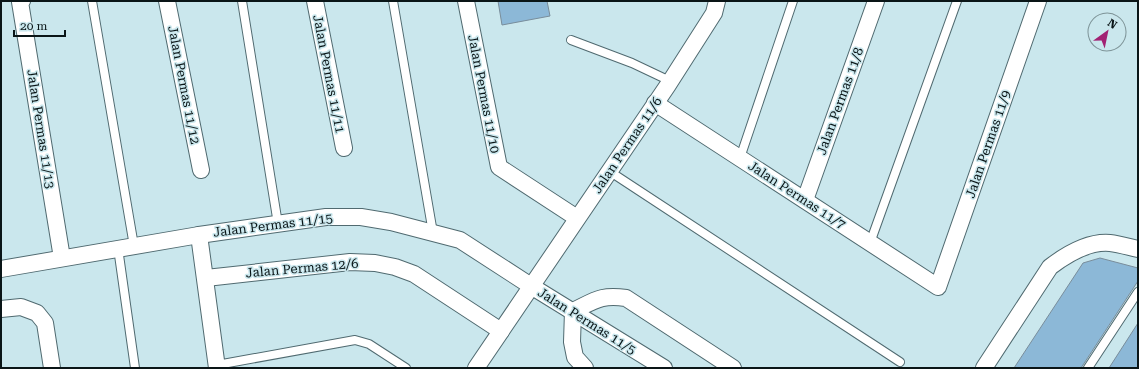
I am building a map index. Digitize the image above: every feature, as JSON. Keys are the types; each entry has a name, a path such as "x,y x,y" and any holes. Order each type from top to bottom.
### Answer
{"street":[{"name":"Jalan Permas 11/13","path":"22,1 20,2 62,258"},
{"name":"Jalan Permas 11/12","path":"167,1 200,170"},
{"name":"Jalan Permas 11/11","path":"315,1 344,148"},
{"name":"Jalan Permas 11/10","path":"466,1 499,167 577,218"},
{"name":"Jalan Permas 11/6","path":"476,368 670,81 714,13 717,1"},
{"name":"Jalan Permas 11/8","path":"804,200 876,1"},
{"name":"Jalan Permas 11/9","path":"938,287 1038,1"},
{"name":"Jalan Permas 11/7","path":"655,103 938,287"},
{"name":"Jalan Permas 11/15","path":"1,269 199,235 326,217 361,216 391,222 460,240 531,286"},
{"path":"199,235 217,366"},
{"path":"984,368 1050,267 1059,260 1093,244 1110,243 1138,249"},
{"name":"Jalan Permas 12/6","path":"206,278 350,262 375,263 395,267 414,274 501,331"},
{"name":"Jalan Permas 11/5","path":"531,286 664,368"},
{"path":"585,368 575,357 572,342 573,311 599,298 611,296 626,298 733,368"},
{"path":"1,309 21,307 37,313 46,323 52,368"}],"lane":[{"path":"92,1 126,247 135,368"},
{"path":"242,1 278,224"},
{"path":"393,1 433,233"},
{"path":"740,158 793,1"},
{"path":"870,243 957,1"},
{"path":"571,40 670,81"},
{"path":"609,171 900,362"},
{"path":"1088,368 1138,292"},
{"path":"217,366 355,340 369,344 406,368"}],"building":[{"path":"498,1 547,1 550,16 502,25"},
{"path":"1100,258 1138,268 1138,281 1081,368 1014,368 1083,263"},
{"path":"1138,323 1138,368 1109,368"}]}
